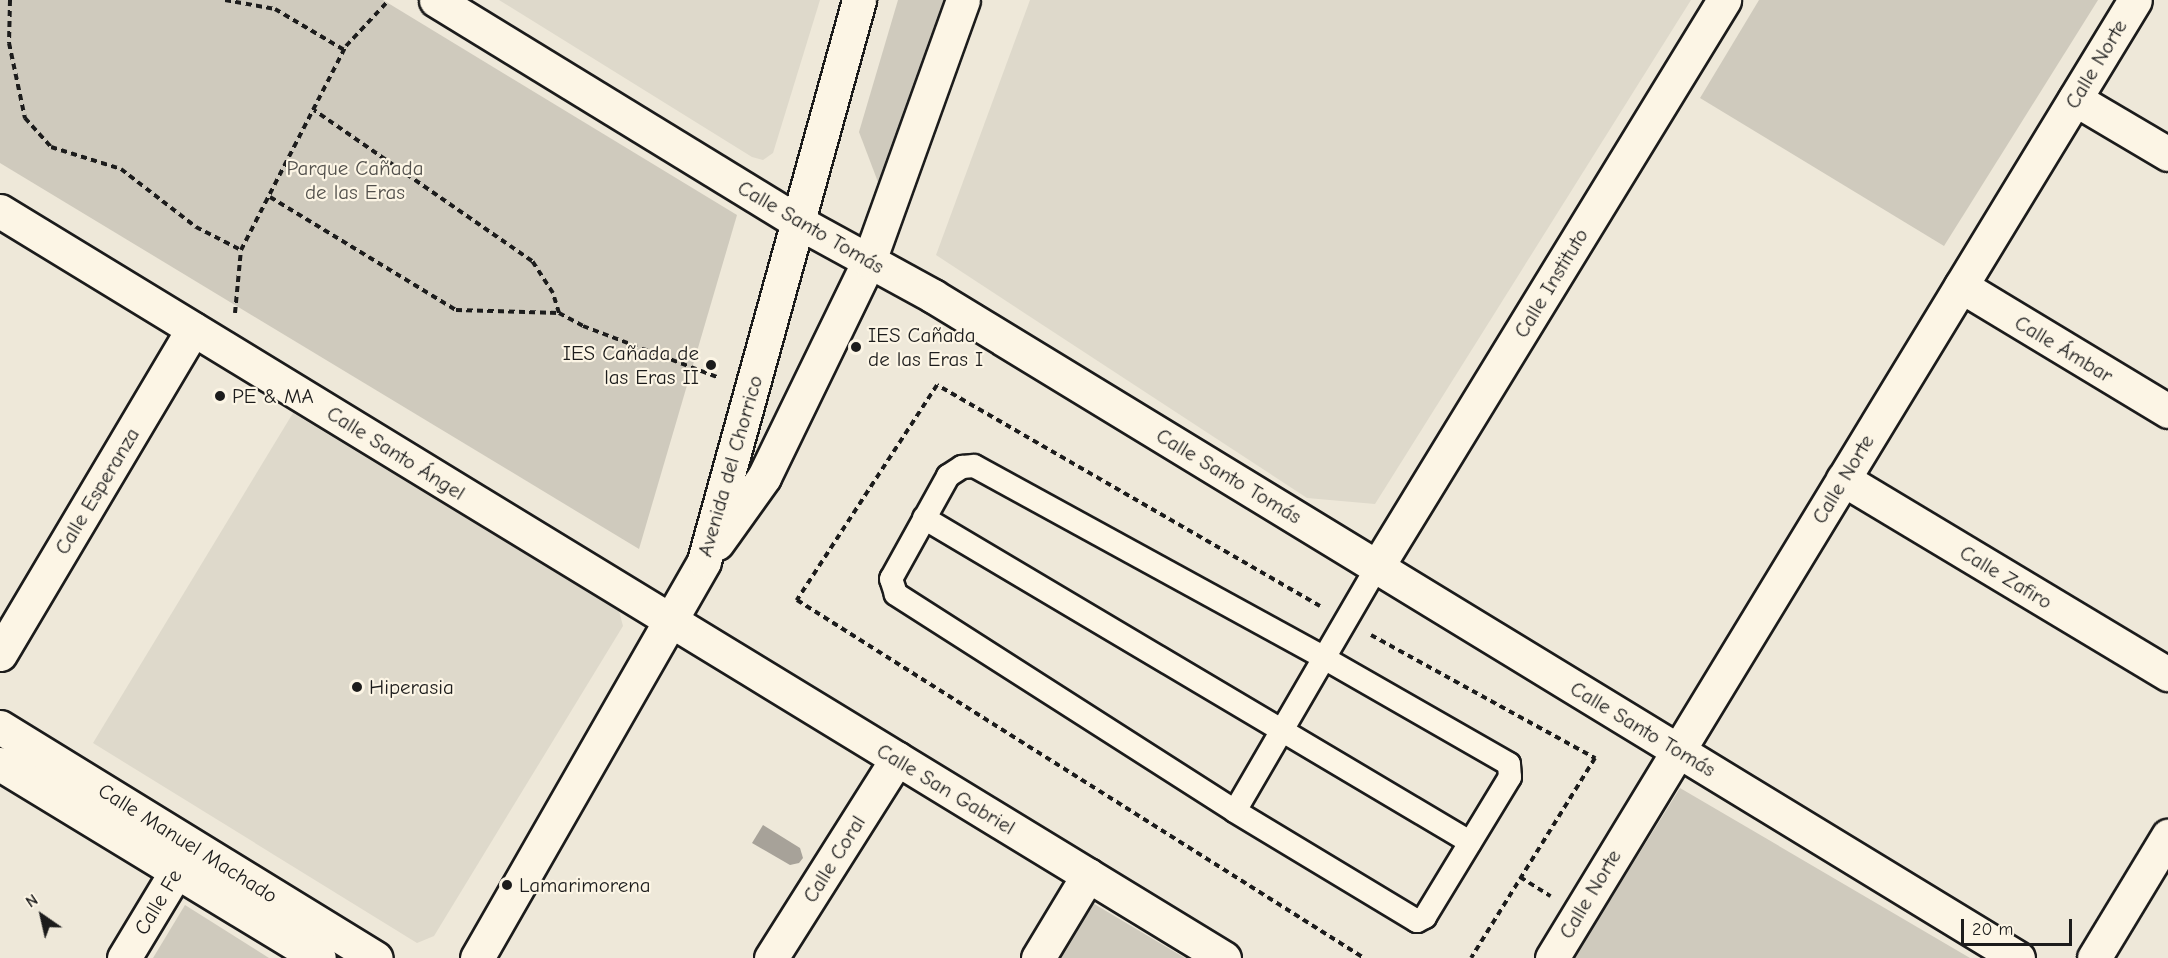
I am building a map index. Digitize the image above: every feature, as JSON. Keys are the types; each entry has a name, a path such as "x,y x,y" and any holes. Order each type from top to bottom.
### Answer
{"street":[{"name":"Calle Santo Tomás","path":"436,0 798,222 933,296 2018,958"},
{"name":"Avenida del Chorrico","path":"477,958 704,561 859,0"},
{"path":"704,561 764,477 869,261 963,0"},
{"name":"Calle Instituto","path":"1377,567 1724,0"},
{"name":"Calle Norte","path":"1552,958 2135,0"},
{"path":"2075,99 2168,154"},
{"name":"Calle Santo Ángel","path":"0,211 669,621"},
{"name":"Calle Ámbar","path":"1961,286 2168,411"},
{"name":"Calle Esperanza","path":"0,654 193,329"},
{"name":"Calle Zafiro","path":"1843,479 2168,674"},
{"name":"Calle San Gabriel","path":"669,621 1088,875 1210,955"},
{"name":"Calle Manuel Machado","path":"0,727 184,858 319,958"},
{"name":"Calle Coral","path":"771,958 897,759"},
{"name":"Calle Manuel Machado","path":"0,764 376,958"},
{"path":"2094,958 2168,836"},
{"name":"Calle Fe","path":"124,958 184,858"},
{"path":"1038,958 1088,875"}],"lane":[{"path":"974,466 1324,658 1509,764 1510,777 1425,917 1416,921 1235,811 896,594 891,579 948,476 962,467 974,466"},
{"path":"924,518 1470,842"},
{"path":"1235,811 1377,567"}],"path":[{"path":"10,0 9,43 25,118 51,147 121,169 196,226 242,250"},
{"path":"225,0 275,9 344,50"},
{"path":"232,353 242,250 344,50 389,0"},
{"path":"314,110 532,261 553,293 559,313"},
{"path":"270,197 456,310 559,313 583,326 752,391"},
{"path":"1471,958 1520,877"}],"shaded area":[{"path":"499,0 820,0 773,153 763,160 752,157"},
{"path":"1030,0 1691,0 1375,504 1307,498 936,255"},
{"name":"Hiperasia","path":"293,413 619,611 623,626 434,936 417,943 93,743"},
{"path":"763,825 800,848 803,858 799,863 790,865 752,843"}],"green space":[{"name":"Parque Cañada de las Eras","path":"0,0 383,0 737,215 639,549 0,163"},
{"path":"898,0 949,0 881,190 859,132"},
{"path":"1759,0 2098,0 1944,246 1700,98"},
{"path":"1680,788 1970,958 1574,958"},
{"path":"1091,902 1185,958 1058,958"},
{"path":"185,905 269,958 153,958"}],"place":[{"name":"IES Cañada de las Eras I","path":"856,347"},
{"name":"IES Cañada de las Eras II","path":"711,365"},
{"name":"PE & MA","path":"220,396"},
{"name":"Hiperasia","path":"357,687"},
{"name":"Lamarimorena","path":"507,885"}]}
